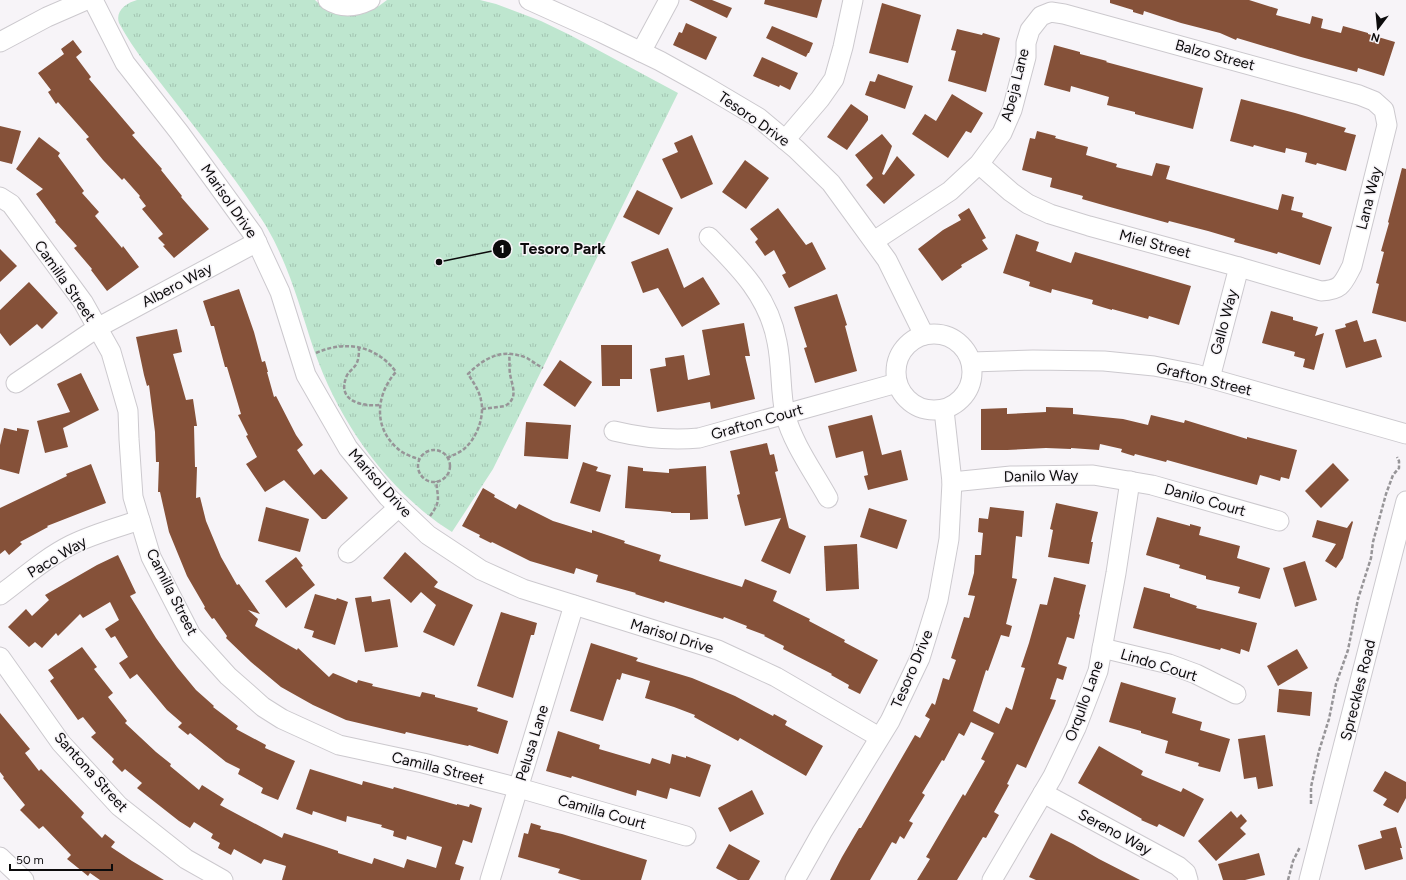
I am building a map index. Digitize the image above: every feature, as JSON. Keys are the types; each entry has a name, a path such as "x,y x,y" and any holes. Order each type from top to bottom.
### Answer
{"street":[{"path":"0,42 47,17 86,0"},
{"name":"Marisol Drive","path":"93,0 125,63 179,132 253,234 280,292 306,375 348,448 388,497 428,535 481,570 523,590 718,650 776,677 879,737"},
{"path":"328,0 334,4 346,7 358,6 370,0"},
{"name":"Tesoro Drive","path":"529,0 641,52 712,90 759,118 796,149 831,183 874,241 887,260 924,335"},
{"path":"641,52 669,0"},
{"path":"785,140 820,99 834,79 843,47 853,0"},
{"name":"Balzo Street","path":"1041,16 1050,12 1064,14 1359,95 1374,101 1384,110"},
{"name":"Abeja Lane","path":"874,241 950,191 979,164 1002,133 1007,122 1012,110 1026,57 1026,44 1030,30 1041,16"},
{"name":"Lana Way","path":"1343,283 1352,266 1387,125 1384,110"},
{"name":"Miel Street","path":"979,164 1011,192 1028,204 1050,214 1321,291 1333,291 1343,283"},
{"name":"Camilla Street","path":"0,197 10,204 83,302 111,352 128,411 128,439 133,497 151,557 191,635 228,676 263,707 282,719 339,745 423,763 519,788"},
{"path":"709,237 740,268 754,287 767,309 777,343 785,414 792,436 828,498"},
{"name":"Albero Way","path":"16,383 97,328 257,242"},
{"name":"Gallo Way","path":"1210,378 1239,267"},
{"path":"937,334 953,339 966,350 972,362 973,377 968,392 957,403 944,410 931,411 915,406 904,397 897,382 896,366 900,353 911,342 924,335 937,334"},
{"name":"Grafton Street","path":"972,362 1033,360 1104,361 1154,366 1210,378 1406,434"},
{"name":"Grafton Court","path":"614,431 653,439 681,440 699,438 897,382"},
{"name":"Tesoro Drive","path":"795,880 879,737 890,721 920,658 938,600 949,539 952,482 944,410"},
{"name":"Danilo Way","path":"952,482 1011,476 1056,475 1093,475 1130,481"},
{"name":"Danilo Court","path":"1130,481 1152,484 1279,521"},
{"name":"Orqullo Lane","path":"992,880 1053,776 1076,728 1098,671 1116,573 1130,481"},
{"name":"Spreckles Road","path":"1309,880 1406,501"},
{"path":"348,553 399,507"},
{"name":"Paco Way","path":"0,595 47,559 69,546 99,533 140,520"},
{"name":"Pelusa Lane","path":"490,880 574,605"},
{"name":"Lindo Court","path":"1102,648 1169,664 1196,674 1236,694"},
{"name":"Santona Street","path":"0,657 62,743 119,806 186,859 223,880"},
{"name":"Camilla Court","path":"519,788 686,836"},
{"name":"Sereno Way","path":"1043,793 1144,848 1162,856 1178,866 1187,876"},
{"path":"0,857 24,880"}],"path":[{"path":"316,353 331,347 359,347 381,357 396,372 389,379 383,391 380,405 381,424 390,440 397,448 419,459"},
{"path":"359,347 357,364 346,376 345,391 356,403 368,406 380,405"},
{"path":"448,458 464,448 471,441 480,420 482,409 481,401 478,392 468,374 485,360 502,354 526,358 543,368"},
{"path":"482,409 505,406 514,396 514,387 510,375 509,354"},
{"path":"434,450 444,453 448,458 448,472 445,476 436,481 430,481 422,476 418,466 419,459 424,453 434,450"},
{"path":"1311,808 1311,787 1317,758 1329,719 1334,691 1348,650 1358,599 1371,558 1373,542 1386,494 1393,475 1399,468 1399,461 1397,457"},
{"path":"430,516 438,503 436,481"},
{"path":"1288,880 1292,862 1303,841"}],"green space":[{"path":"137,0 315,0 321,5 342,15 355,16 378,7 387,0 480,0 496,4 541,21 678,93 493,469 452,532 424,512 388,477 358,438 345,418 333,396 314,350 288,271 266,226 233,177 138,53 119,23 118,19 122,8 125,5"}],"building":[{"path":"689,0 712,0 732,8 727,18"},
{"path":"765,0 822,0 817,18 764,4"},
{"path":"1110,0 1249,0 1278,9 1276,15 1310,24 1312,16 1323,19 1321,28 1341,33 1343,26 1395,42 1384,76 1358,68 1357,72 1237,38 1236,40 1220,33 1181,23 1144,11 1143,15 1133,12 1133,10 1110,3"},
{"path":"882,3 921,15 908,63 869,53"},
{"path":"686,23 717,37 706,60 673,45 679,32 682,33"},
{"path":"772,26 813,43 806,57 766,38"},
{"path":"957,29 982,35 983,33 1000,38 986,92 948,81 956,51 951,50"},
{"path":"73,40 82,52 76,57 91,77 89,79 135,133 132,135 162,169 161,170 182,196 181,197 209,229 174,258 158,238 163,234 142,209 146,206 139,197 140,196 124,178 122,180 103,160 86,139 89,137 58,102 56,104 48,92 51,90 38,73 64,54 61,49"},
{"path":"1054,45 1080,52 1080,54 1107,61 1106,62 1203,88 1193,129 1107,105 1109,97 1071,86 1070,92 1044,85"},
{"path":"762,57 798,73 790,90 753,76"},
{"path":"878,74 913,86 905,109 865,95 870,81 875,82"},
{"path":"952,94 983,113 971,133 966,131 948,158 912,134 925,114 936,121"},
{"path":"1241,99 1346,128 1344,132 1356,135 1346,171 1317,163 1316,165 1305,162 1307,153 1286,148 1285,153 1254,145 1253,147 1230,141"},
{"path":"851,104 868,116 868,120 847,150 827,137"},
{"path":"0,126 21,131 12,164 0,161"},
{"path":"1037,131 1056,136 1055,138 1088,147 1086,155 1117,164 1116,167 1152,176 1156,163 1170,166 1166,179 1278,210 1282,194 1294,197 1291,210 1303,213 1302,217 1332,227 1320,265 1278,252 1277,254 1234,242 1235,239 1208,231 1169,221 1168,223 1082,199 1083,196 1050,187 1052,178 1022,170 1030,138 1035,139"},
{"path":"882,134 892,146 882,174 884,175 897,156 915,175 884,204 866,185 873,178 855,155"},
{"path":"692,135 713,184 681,199 662,159 678,152 674,143"},
{"path":"39,137 60,153 58,156 84,191 82,193 99,212 95,216 122,248 123,246 139,267 107,291 91,270 92,269 74,248 77,246 55,222 56,221 36,194 43,189 16,169"},
{"path":"745,160 769,178 746,209 722,192"},
{"path":"1402,168 1406,169 1406,322 1372,313 1379,284 1376,283 1384,252 1381,251"},
{"path":"637,190 673,208 659,235 623,217"},
{"path":"778,208 806,245 812,242 826,269 789,288 782,275 786,273 774,250 765,256 755,242 758,239 750,229"},
{"path":"969,208 986,238 982,240 988,249 961,265 962,267 942,281 918,249 943,230 961,220 958,215"},
{"path":"1016,234 1039,242 1036,251 1071,263 1075,252 1191,286 1179,325 1149,316 1148,319 1112,310 1092,304 1093,300 1052,289 1051,293 1029,286 1030,282 1003,273"},
{"path":"668,248 684,288 703,277 720,304 682,327 658,288 643,293 631,262"},
{"path":"0,249 17,266 0,282"},
{"path":"29,282 58,313 42,329 37,324 10,346 0,333 0,310"},
{"path":"239,289 254,332 262,362 265,361 274,397 276,396 296,435 303,445 297,450 314,475 321,469 348,498 326,519 322,519 284,480 265,492 246,464 257,457 246,436 248,435 238,415 241,414 227,367 225,367 214,326 211,326 203,301"},
{"path":"837,294 847,325 845,326 857,371 815,383 804,348 807,347 794,307"},
{"path":"1271,311 1293,317 1293,320 1318,327 1315,336 1324,333 1314,370 1303,367 1305,359 1294,356 1295,352 1262,343"},
{"path":"1357,320 1364,342 1376,339 1382,357 1346,368 1335,330 1346,327 1345,324"},
{"path":"744,323 750,356 745,356 755,399 711,409 710,402 657,412 650,369 666,366 665,358 684,355 688,380 710,375 702,330"},
{"path":"177,329 182,352 173,354 186,400 193,399 197,426 194,426 195,467 197,467 196,498 200,497 206,521 221,557 237,585 239,584 260,614 248,610 258,619 255,626 297,650 298,648 329,677 333,673 357,683 358,680 373,684 372,686 420,697 422,692 435,695 435,697 478,708 477,711 508,721 498,754 469,745 406,732 405,734 346,720 313,705 281,687 251,662 226,638 227,636 214,618 212,619 204,608 205,607 187,576 169,532 160,492 158,492 159,462 156,462 155,432 149,385 147,386 136,337"},
{"path":"601,345 632,345 632,379 620,379 620,386 602,386"},
{"path":"560,360 592,382 575,407 543,385"},
{"path":"81,373 99,410 63,428 68,447 45,453 37,421 70,412 57,384"},
{"path":"1046,407 1073,408 1073,414 1123,419 1148,425 1151,415 1184,423 1185,420 1247,439 1247,437 1297,450 1289,479 1281,477 1280,481 1260,475 1257,485 1167,460 1166,462 1135,454 1134,456 1121,452 1122,449 1100,444 1099,450 1046,448 981,450 981,409 1007,408 1007,414 1046,412"},
{"path":"872,415 882,455 901,450 908,480 868,490 864,476 868,475 863,451 836,458 828,426"},
{"path":"526,422 571,425 568,459 524,456"},
{"path":"4,428 17,431 17,428 29,430 19,474 0,469 0,445"},
{"path":"767,443 770,455 774,454 778,471 775,472 789,528 806,536 790,574 761,561 781,518 745,526 737,495 740,494 730,451"},
{"path":"583,462 598,467 596,471 611,475 600,512 570,503"},
{"path":"1333,463 1349,480 1321,508 1305,491"},
{"path":"91,464 106,503 47,526 48,527 20,542 22,544 9,555 5,550 0,554 0,508 67,476 66,474"},
{"path":"628,466 643,468 643,471 669,473 669,469 706,466 708,519 690,520 690,513 671,513 625,508"},
{"path":"483,488 495,495 494,497 516,509 519,504 553,521 592,533 592,530 625,541 624,543 661,555 659,561 742,587 745,579 777,591 773,601 810,619 809,621 878,660 860,694 848,688 849,685 831,675 832,674 783,649 784,646 764,636 765,635 746,628 747,626 724,617 723,619 665,601 664,603 635,594 636,593 596,582 598,575 576,568 574,574 530,561 479,537 480,535 462,526"},
{"path":"1056,503 1098,512 1091,542 1093,542 1089,564 1048,557 1053,530 1050,529"},
{"path":"266,507 309,519 300,552 258,541"},
{"path":"990,507 1024,511 1022,537 1016,536 1012,578 1017,579 1006,624 1012,626 1009,637 1001,635 988,671 986,670 973,711 999,724 1006,707 1012,710 1025,668 1021,667 1040,604 1047,605 1054,577 1086,585 1074,639 1067,637 1058,664 1067,667 1063,680 1057,678 1050,699 1056,700 1054,706 1026,768 1017,764 1007,784 1009,785 994,812 999,815 986,838 983,837 957,880 917,880 930,859 926,857 963,794 965,796 985,761 981,759 994,733 971,722 964,736 959,733 944,761 942,760 922,793 925,795 909,821 913,823 904,839 900,836 896,844 892,842 870,880 830,880 859,828 861,828 915,735 920,738 930,719 925,716 932,703 935,705 943,678 949,680 956,660 951,658 964,617 969,618 975,596 968,595 974,573 975,555 981,555 983,533 978,532 979,518 988,519"},
{"path":"869,508 907,520 897,549 860,537"},
{"path":"1157,517 1190,526 1190,524 1201,527 1199,535 1240,546 1237,558 1270,568 1260,599 1238,593 1240,587 1206,579 1206,576 1179,568 1180,565 1146,555"},
{"path":"1317,520 1347,528 1352,521 1353,522 1343,558 1336,568 1325,561 1336,544 1312,537"},
{"path":"857,544 859,589 826,591 824,546"},
{"path":"405,552 438,582 434,587 473,605 454,646 423,632 436,605 421,592 411,603 383,578"},
{"path":"118,555 136,593 130,596 156,638 196,690 214,706 213,707 238,726 236,729 266,745 265,748 295,761 278,800 261,793 263,788 238,774 240,769 226,762 190,733 188,735 178,727 182,723 167,710 137,674 130,679 119,663 128,657 115,636 111,638 105,629 119,620 110,602 83,618 80,614 58,636 56,633 42,648 35,642 29,647 8,627 26,609 32,616 49,600 45,595 97,565"},
{"path":"296,557 303,566 301,567 315,585 286,608 265,581"},
{"path":"1305,561 1317,600 1295,607 1283,568"},
{"path":"1144,587 1170,594 1170,597 1197,606 1196,608 1257,623 1249,652 1241,649 1240,654 1221,648 1220,650 1133,628"},
{"path":"315,594 336,600 337,598 348,602 335,645 312,637 314,631 304,628"},
{"path":"371,596 372,602 390,599 398,647 365,652 355,598"},
{"path":"501,612 537,623 534,635 531,635 513,698 477,686"},
{"path":"591,643 638,658 636,661 692,678 735,696 773,716 774,714 787,721 785,725 823,746 806,776 740,738 738,741 694,717 695,715 645,698 650,681 622,673 620,680 617,679 603,721 570,711"},
{"path":"82,647 97,667 94,669 113,693 108,697 127,721 125,723 171,764 170,766 199,790 202,785 224,799 220,805 282,838 284,833 372,864 374,858 404,868 407,859 436,868 442,847 407,836 406,840 393,836 394,831 381,827 382,825 347,816 346,822 313,811 312,815 296,809 310,769 362,785 363,781 393,789 394,787 457,805 469,807 470,804 482,808 472,843 463,840 455,864 464,867 460,880 282,880 286,866 264,859 261,864 234,849 231,855 218,848 220,843 211,838 213,834 194,822 190,828 137,788 142,783 125,769 122,772 112,762 114,759 91,737 96,733 83,717 78,720 50,681 54,678 48,670"},
{"path":"1297,649 1308,668 1278,686 1267,666"},
{"path":"1121,682 1176,698 1172,713 1202,722 1200,730 1230,739 1220,772 1198,766 1199,763 1165,753 1168,741 1141,733 1141,731 1109,722"},
{"path":"1279,689 1312,692 1310,716 1277,712"},
{"path":"0,713 30,749 25,753 39,771 41,769 84,813 81,817 102,838 105,834 115,842 111,847 164,880 100,880 90,873 88,876 67,859 71,855 43,826 39,829 20,810 25,805 3,778 4,777 0,772"},
{"path":"558,731 600,745 599,749 650,764 652,758 670,764 672,754 686,758 686,756 711,765 700,797 670,788 667,799 637,790 636,796 572,776 571,778 546,771"},
{"path":"1265,735 1273,786 1258,789 1256,777 1244,779 1238,739"},
{"path":"1099,746 1143,771 1141,775 1181,792 1183,788 1204,799 1184,837 1159,824 1157,827 1141,820 1142,819 1078,783"},
{"path":"1385,771 1406,782 1406,798 1398,813 1383,805 1387,799 1373,791"},
{"path":"752,790 764,814 730,832 718,808"},
{"path":"1231,811 1237,818 1241,814 1247,821 1240,828 1246,834 1216,861 1198,841"},
{"path":"531,823 541,826 540,829 562,834 647,860 641,880 581,880 558,873 560,869 518,857 524,833 528,834"},
{"path":"1396,827 1402,848 1400,848 1403,859 1365,870 1358,845 1382,838 1380,831"},
{"path":"1051,833 1140,880 1036,880 1029,877"},
{"path":"729,844 760,861 749,880 738,880 716,868"},
{"path":"1259,853 1265,875 1245,880 1223,880 1218,864"}],"place":[{"name":"Tesoro Park","path":"439,262"}]}
